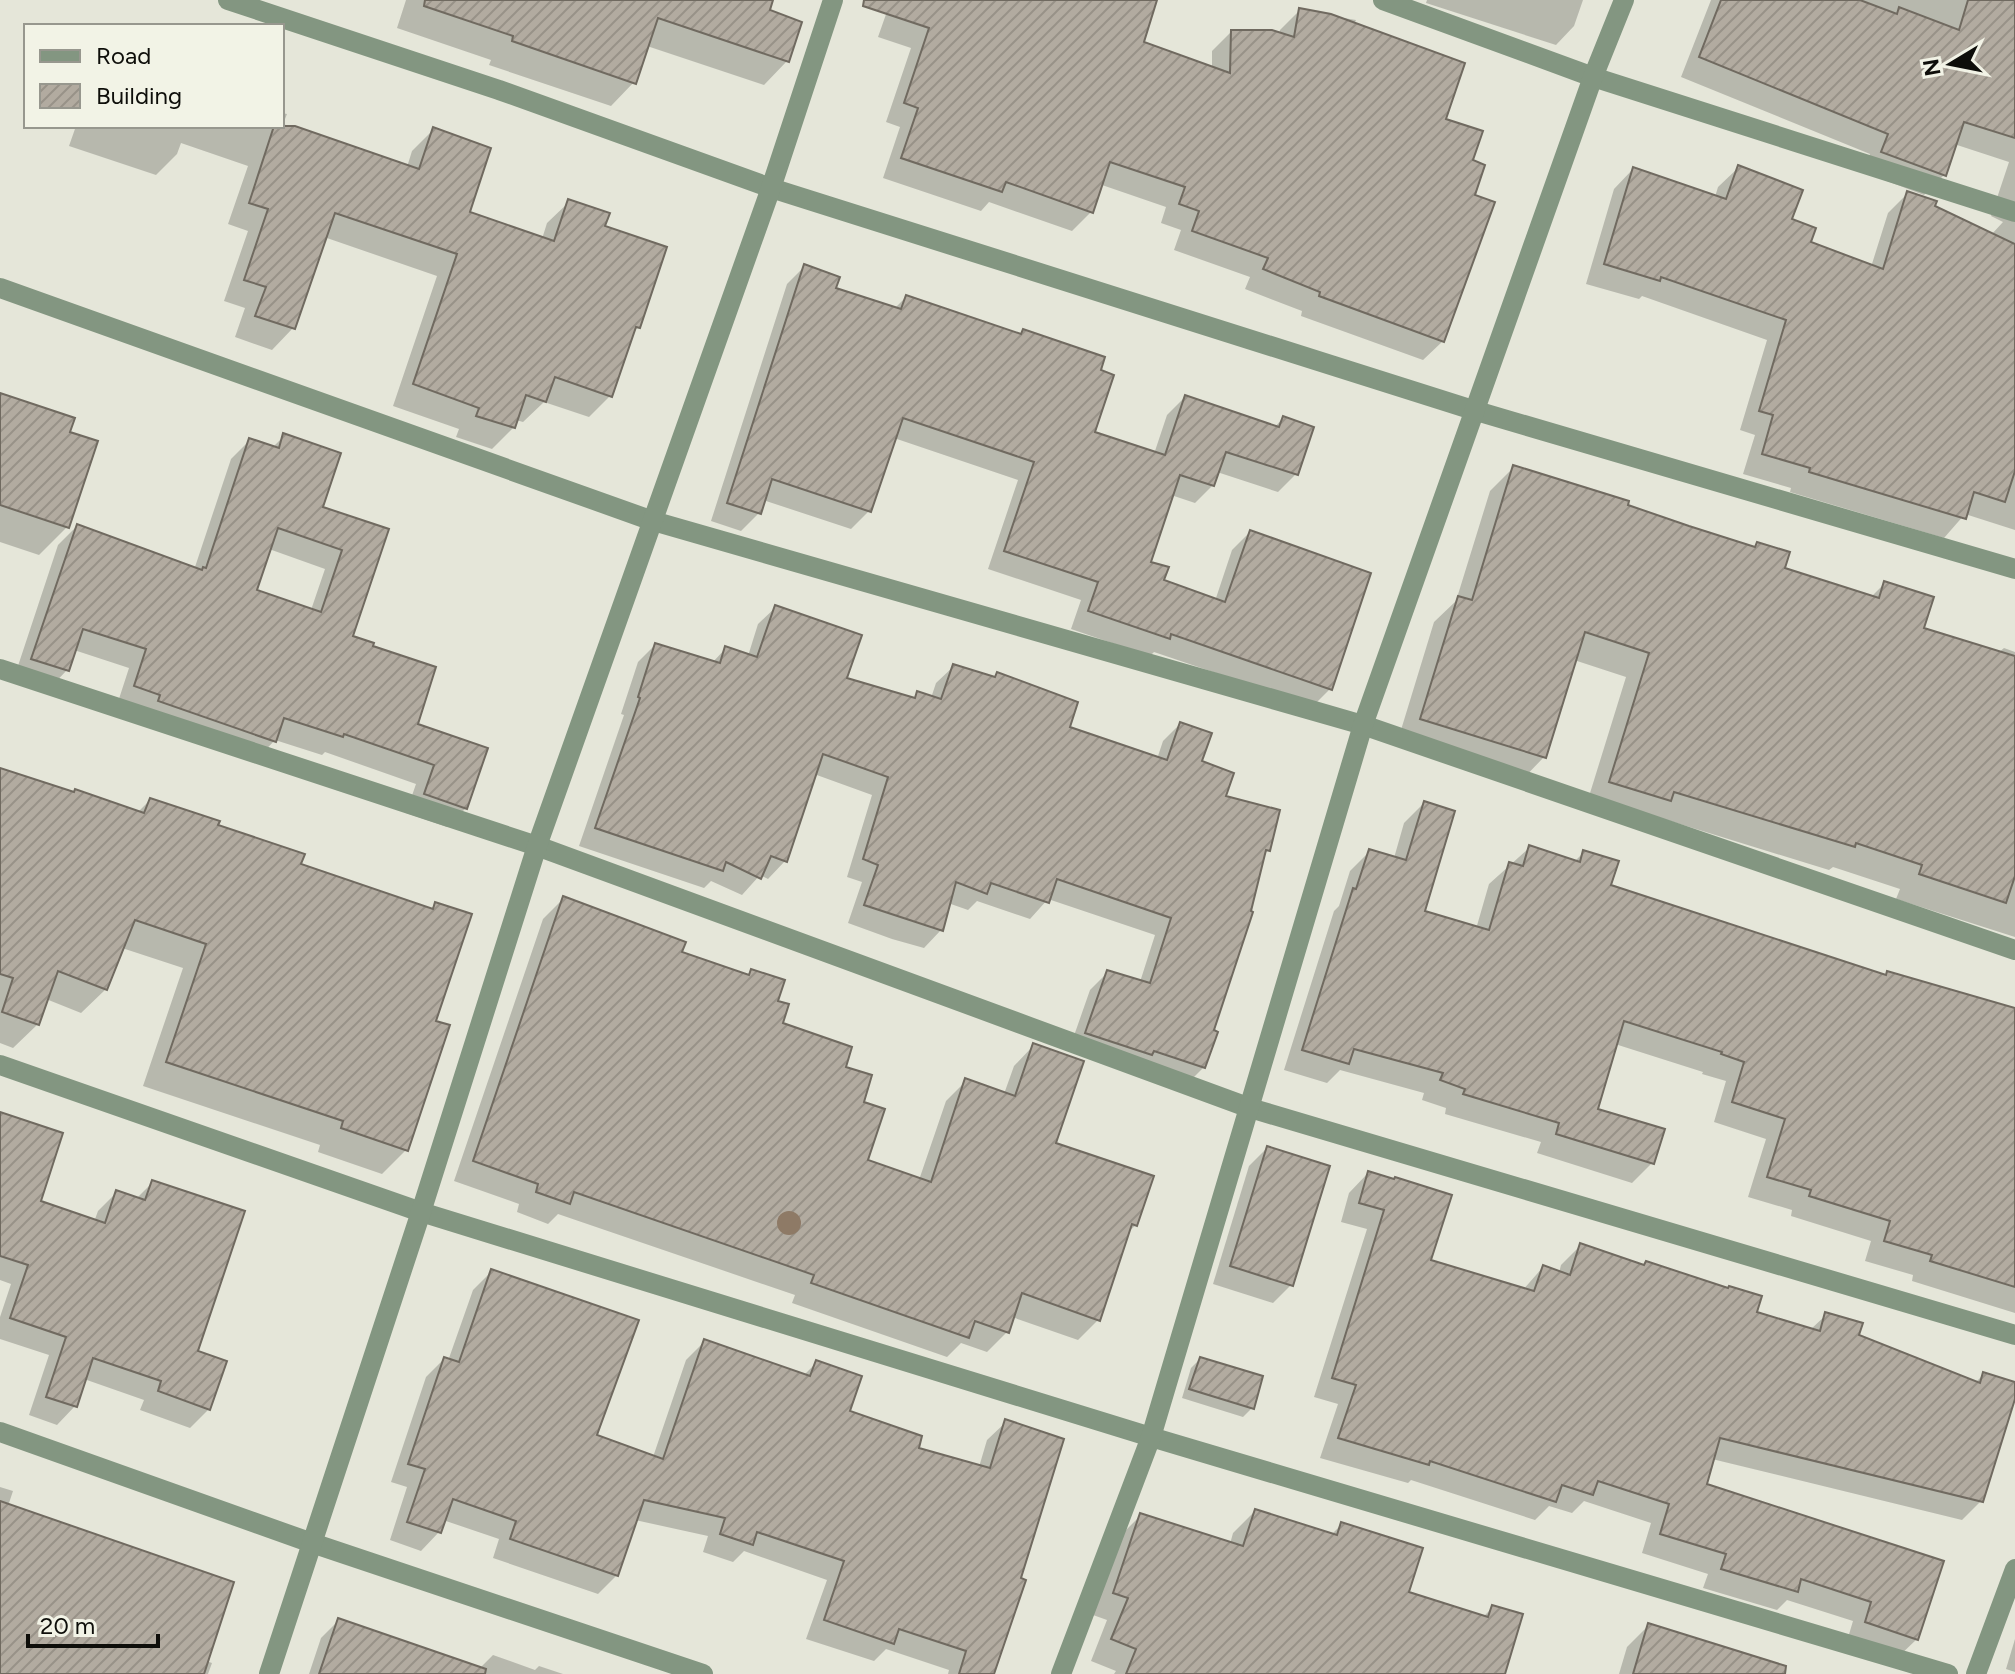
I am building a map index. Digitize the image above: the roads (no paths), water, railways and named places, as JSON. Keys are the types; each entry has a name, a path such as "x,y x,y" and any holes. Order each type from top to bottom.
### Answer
{"street":[{"path":"228,0 499,90 771,188 1473,410 2015,569"},
{"path":"269,1674 537,846 771,188 833,0"},
{"path":"1383,0 1593,77 2015,212"},
{"path":"1061,1674 1151,1437 1363,725 1473,410 1593,77 1624,0"},
{"path":"0,288 653,521 1363,725 2015,950"},
{"path":"0,669 537,846 1250,1108 2015,1335"},
{"path":"0,1065 421,1212 1151,1437 1948,1674"},
{"path":"0,1432 312,1543 703,1674"},
{"path":"1976,1674 2015,1569"}]}
